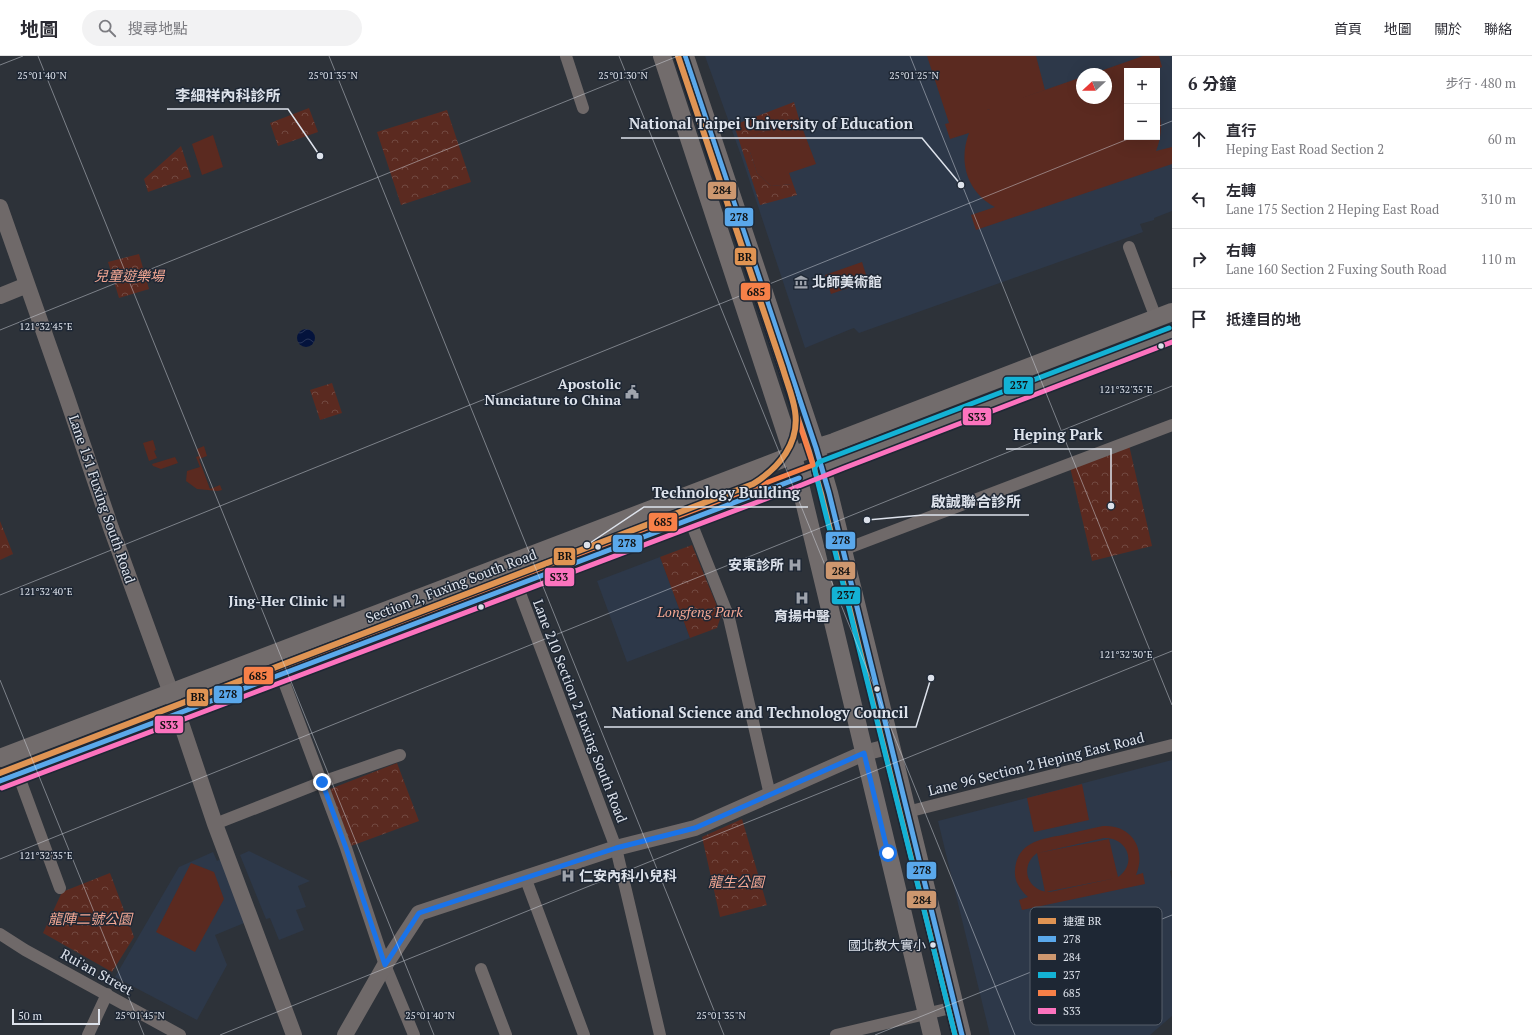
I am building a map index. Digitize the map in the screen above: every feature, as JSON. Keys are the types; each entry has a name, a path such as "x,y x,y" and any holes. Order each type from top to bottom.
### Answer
{"main road":[{"path":"662,56 793,455 932,1035"},
{"path":"685,56 822,469 962,1035"},
{"name":"Section 2, Fuxing South Road","path":"0,758 1164,315"},
{"name":"Section 2, Fuxing South Road","path":"0,781 690,520 1172,335"}],"street":[{"path":"566,56 583,108"},
{"name":"Lane 151 Fuxing South Road","path":"0,206 111,528 178,713 214,824 294,1035"},
{"path":"1129,247 1164,315"},
{"path":"0,296 27,285"},
{"path":"843,550 1172,425"},
{"path":"690,520 729,618 770,795"},
{"name":"Lane 210 Section 2 Fuxing South Road","path":"517,585 616,848 660,1035"},
{"path":"281,674 346,848 385,965 414,1035"},
{"name":"Lane 96 Section 2 Heping East Road","path":"907,812 1172,745"},
{"path":"345,1035 385,965 419,913 616,848 695,828 864,753 891,746"},
{"path":"214,824 322,782 400,755"},
{"path":"18,774 60,888"},
{"path":"525,878 584,1035"},
{"name":"Rui'an Street","path":"0,934 25,950 180,1035"},
{"path":"481,969 506,1035"},
{"path":"88,1035 107,994"},
{"path":"836,1035 955,1007"}],"shaded area":[{"path":"705,56 1172,56 1172,211 1154,218 1154,220 1140,224 1143,232 859,333 854,328 805,348 742,158"},
{"path":"660,557 690,638 627,662 597,581"},
{"name":"國北教大實小","path":"1172,760 1172,870 1170,871 1172,881 1172,1016 1162,1025 1162,907 1030,907 1030,1025 1162,1025 1150,1035 990,1035 938,821"},
{"path":"249,851 310,881 298,886 306,907 296,910 304,930 279,940 270,918 266,919 240,855"},
{"path":"213,852 217,861 223,858 249,921 215,935 227,965 197,1020 115,977 179,867"}],"green space":[{"path":"927,56 1036,56 1045,90 1076,79 1076,104 1112,104 1112,68 1109,68 1143,56 1159,56 1162,67 1124,68 1124,140 1160,140 1156,151 1172,147 1172,164 976,230 971,215 995,207 985,201 978,193 967,175 964,155 969,133 950,139 945,124 949,123"},
{"path":"794,102 800,122 773,128 750,137 750,152 757,173 771,186 793,184 797,195 760,205 734,125"},
{"path":"309,108 318,132 278,146 270,123"},
{"path":"447,110 471,182 401,205 377,132"},
{"path":"1160,118 1161,129 1160,140"},
{"path":"800,122 816,164 789,173 793,184 771,186 757,173 750,152 750,137 773,128"},
{"path":"213,135 223,167 202,175 192,144"},
{"path":"181,146 191,177 148,192 144,179"},
{"name":"兒童遊樂場","path":"139,254 149,289 119,298 108,262"},
{"path":"862,262 868,281 831,294 825,275"},
{"path":"332,383 342,413 320,420 310,390"},
{"path":"153,440 156,450 154,451 157,458 149,461 143,443"},
{"path":"1129,445 1152,546 1092,561 1070,467"},
{"path":"204,446 207,456 199,459 210,489 220,485 222,490 197,489 186,481 187,471 200,467 196,457 199,456 197,449"},
{"path":"175,457 178,463 161,469 153,466 152,464"},
{"path":"0,521 13,554 0,560"},
{"name":"Longfeng Park","path":"692,545 721,616 717,628 690,638 660,557"},
{"path":"397,763 419,821 351,846 330,789"},
{"path":"1082,784 1089,820 1034,832 1027,798"},
{"name":"龍生公園","path":"742,819 767,905 720,917 702,837"},
{"path":"1103,826 1113,826 1122,829 1129,834 1138,848 1139,865 1136,875 1143,873 1145,884 1036,907 1030,907 1030,908 1022,910 1019,900 1028,897 1022,891 1015,878 1015,870 1020,853 1025,848 1039,840","holes":["1104,838 1112,839 1119,842 1124,846 1127,852 1127,865 1118,877 1109,839 1038,853","1037,853 1045,891 1036,888 1031,883 1027,871 1031,858","1116,878 1050,892 1047,892"]},
{"path":"191,863 214,872 224,899 195,952 156,932"},
{"name":"龍陣二號公園","path":"110,873 134,937 112,972 43,933 62,892"}],"water":[{"path":"302,329 310,329 315,334 313,345 310,347 302,347 297,342 297,334"}],"metro line":[{"name":"BR","path":"0,773 753,484 762,478 779,462 786,454 794,434 796,423 793,400 678,56"}],"transit line":[{"name":"278","path":"685,56 816,448 829,493 962,1035"},
{"name":"284","path":"678,58 809,450 822,495 955,1035"},
{"name":"685","path":"0,774 813,465 678,58"},
{"name":"237","path":"955,1035 815,467 819,462 1169,328"},
{"name":"S33","path":"2,788 784,492 1172,342"},
{"name":"278","path":"0,781 799,478"}],"place":[{"name":"李細祥內科診所","path":"320,156"},
{"name":"National Taipei University of Education","path":"961,185"},
{"name":"北師美術館","path":"801,282"},
{"name":"Apostolic Nunciature to China","path":"632,392"},
{"name":"Heping Park","path":"1111,506"},
{"name":"啟誠聯合診所","path":"867,520"},
{"name":"Technology Building","path":"587,545"},
{"name":"安東診所","path":"795,565"},
{"name":"育揚中醫","path":"802,598"},
{"name":"Jing-Her Clinic","path":"339,601"},
{"name":"National Science and Technology Council","path":"931,678"},
{"name":"仁安內科小兒科","path":"568,876"},
{"name":"國北教大實小","path":"933,945"}],"route":[{"path":"322,782 346,848 385,965 419,913 616,848 695,828 864,753 888,853"}]}
